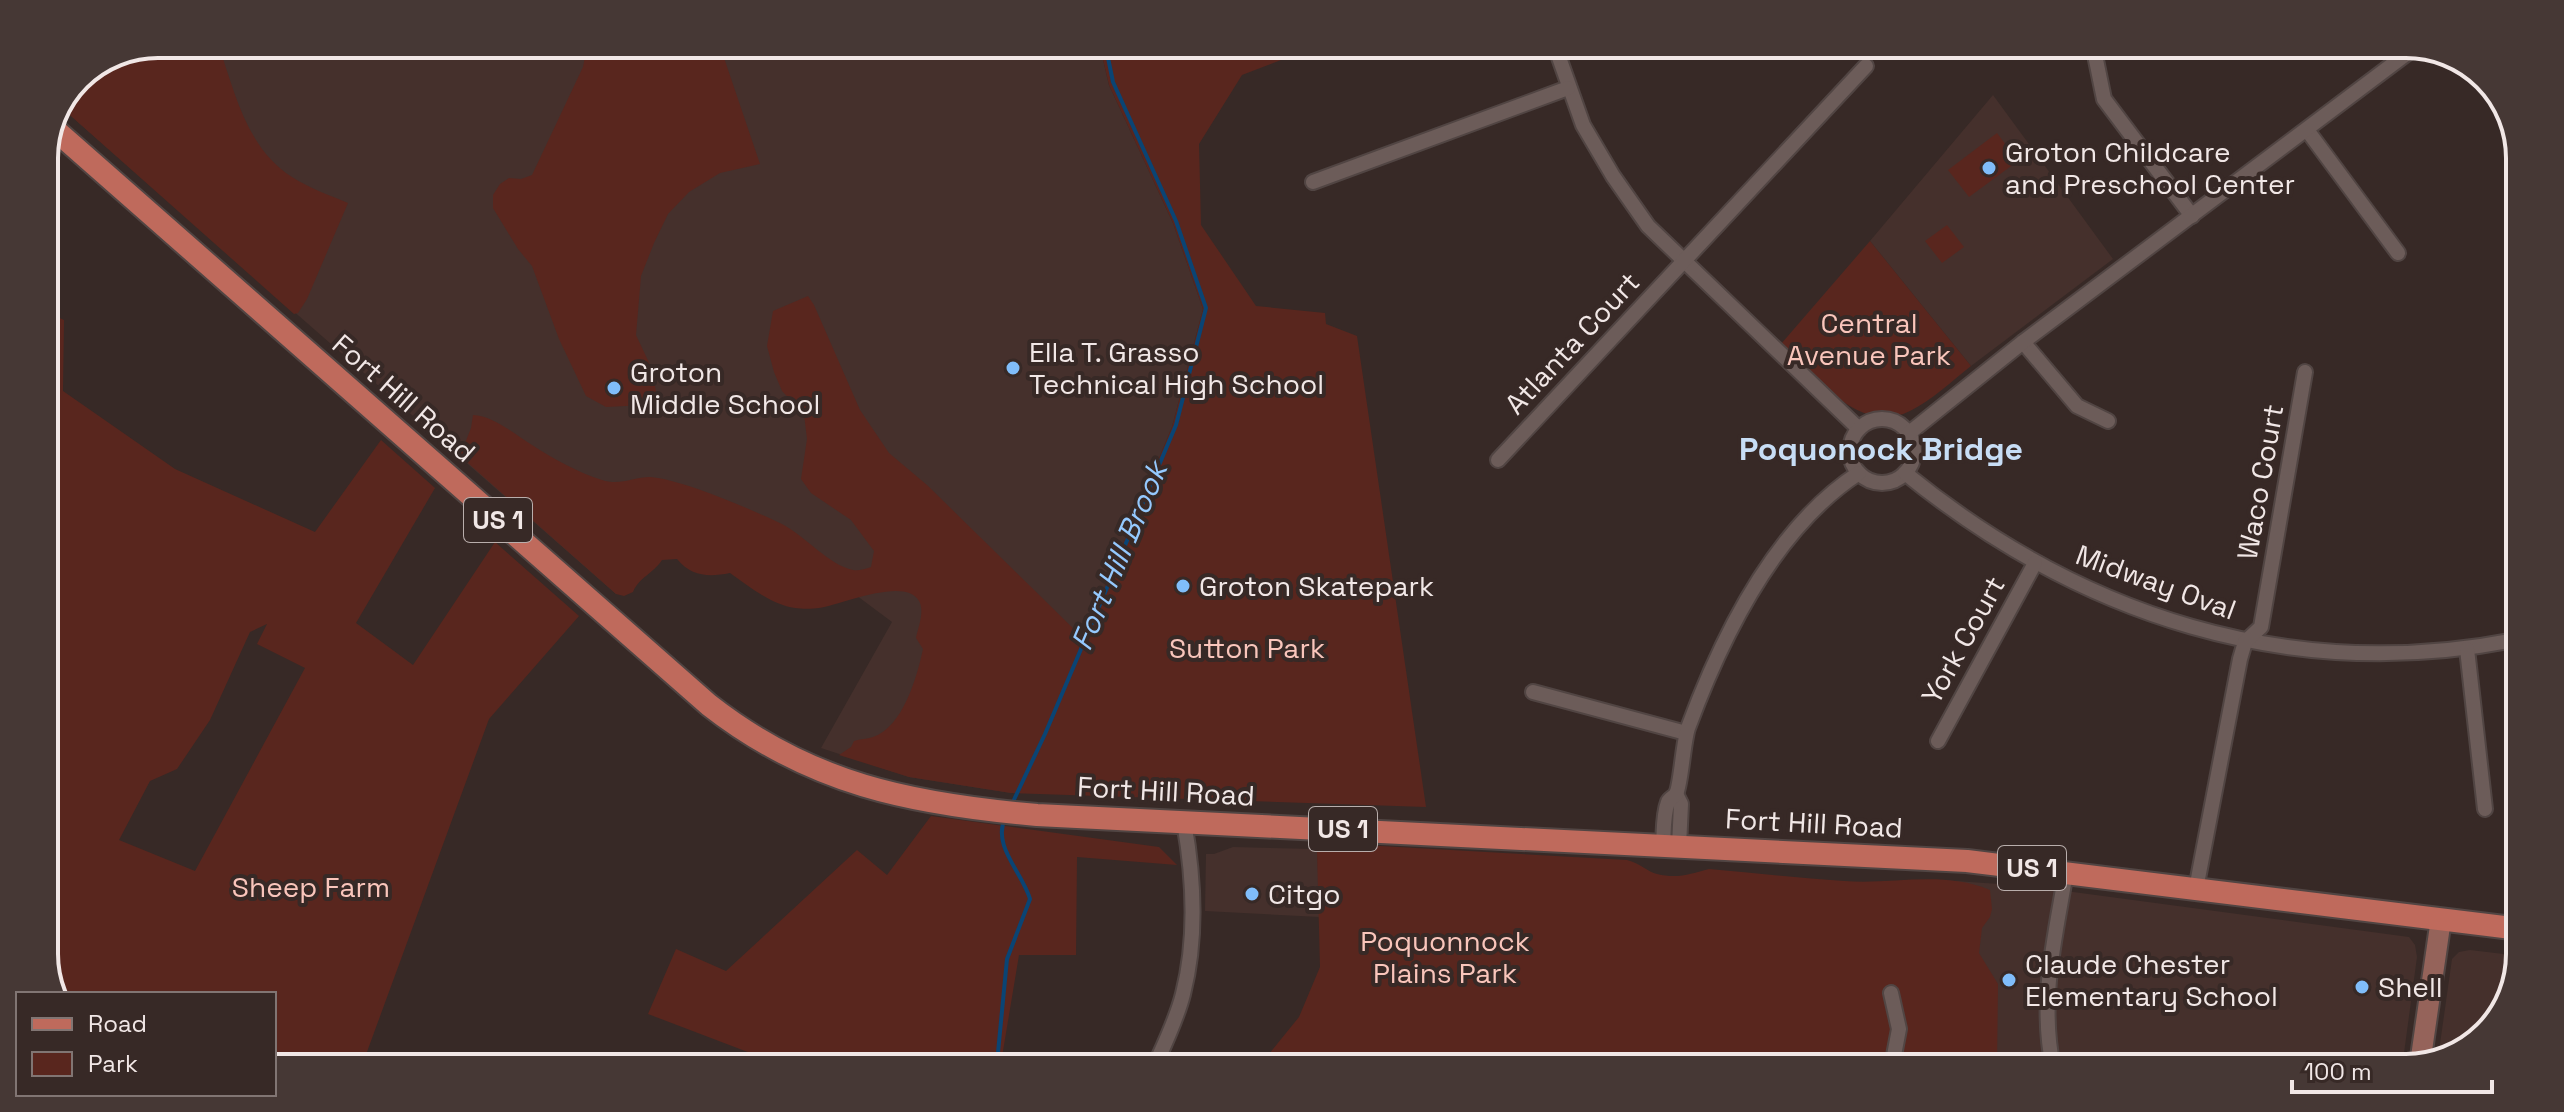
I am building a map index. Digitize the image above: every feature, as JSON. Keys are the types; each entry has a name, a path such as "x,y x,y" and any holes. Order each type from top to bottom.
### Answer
{"main road":[{"name":"Fort Hill Road","path":"61,135 699,696 738,726 787,756 845,780 917,799 1023,814 1937,859 2066,872 2506,927"},
{"path":"2422,1053 2441,919"}],"street":[{"path":"1559,58 1583,125 1648,226 1859,429"},
{"path":"2096,58 2104,99 2192,216"},
{"path":"1908,434 2023,342 2401,58"},
{"name":"Atlanta Court","path":"1498,460 1866,66"},
{"path":"1313,182 1568,88"},
{"path":"2307,130 2398,253"},
{"path":"2023,342 2077,406 2108,421"},
{"name":"Waco Court","path":"2196,889 2245,642 2261,627 2305,372"},
{"path":"1885,420 1898,424 1908,434 1914,452 1911,463 1905,473 1894,480 1882,483 1869,480 1853,464 1850,448 1859,429 1870,422 1885,420"},
{"path":"1671,845 1668,802 1676,794 1686,733 1722,645 1789,537 1837,487 1859,473"},
{"name":"Midway Oval","path":"1905,473 2035,563 2101,596 2175,623 2245,642 2326,651 2387,653 2467,649 2506,642"},
{"name":"York Court","path":"1938,741 2035,563"},
{"path":"2467,649 2485,809"},
{"path":"1533,692 1686,733"},
{"path":"1160,1054 1179,1008 1190,950 1191,877 1184,822"},
{"path":"2051,1054 2047,1026 2047,979 2066,872"},
{"path":"1891,993 1899,1029 1894,1054"}],"shaded area":[{"path":"158,58 1103,58 1109,85 1173,223 1203,309 1172,427 1099,603 1011,793 909,777 821,748 892,622 805,557 693,506 616,594 69,114 87,87 119,66"},
{"name":"Groton Childcare and Preschool Center","path":"1993,95 2113,259 1971,366 1870,241"},
{"path":"1233,847 1314,849 1317,852 1320,917 1205,911 1206,854"},
{"path":"1940,880 2029,886 2409,937 2415,945 2417,957 2404,1054 1929,1054"},
{"path":"2470,950 2506,954 2504,974 2493,1004 2481,1020 2462,1037 2439,1048 2452,959 2459,952"}],"green space":[{"path":"223,58 244,118 263,151 292,177 348,203 307,299 294,314 69,114 87,87 119,66 138,60"},
{"path":"585,58 724,58 760,164 720,173 689,192 668,214 654,243 641,276 636,335 652,369 656,392 645,405 606,407 586,396 559,339 532,266 493,208 493,195 500,184 509,178 521,179 532,175"},
{"name":"Sutton Park","path":"1103,58 1286,58 1242,75 1199,144 1201,225 1256,306 1325,313 1326,324 1357,336 1426,807 1011,793 909,777 839,755 854,741 884,731 893,723 907,700 923,649 916,638 921,605 912,594 887,591 819,608 795,608 769,599 730,573 701,574 677,559 662,560 633,592 624,596 616,594 460,456 473,415 481,416 593,477 615,482 650,477 698,489 782,524 844,567 858,570 871,567 874,551 851,520 811,493 801,479 807,439 804,414 782,391 767,346 773,311 808,296 860,410 889,453 927,485 1083,638 1172,427 1203,309 1173,223 1109,85"},
{"path":"1997,133 2018,161 1969,197 1948,170"},
{"path":"1947,225 1964,247 1942,263 1925,241"},
{"name":"Central Avenue Park","path":"1870,241 1971,366 1918,407 1891,417 1873,416 1855,409 1823,385 1781,344"},
{"name":"Sheep Farm","path":"58,317 64,320 63,391 175,469 315,532 381,440 435,488 356,623 413,665 495,542 579,616 489,719 366,1054 276,1054 276,992 66,992 58,961","holes":["267,624 257,644 305,668 195,871 119,840 150,781 177,769 210,720 250,632"]},
{"path":"931,816 1159,847 1177,865 1077,857 1076,955 1019,955 1002,1054 753,1054 648,1014 676,949 726,971 857,850 887,875"},
{"name":"Poquonnock Plains Park","path":"1328,843 1627,860 1654,873 1671,876 1709,869 1844,881 1936,879 1972,884 1990,890 1992,909 1982,928 1979,953 1998,984 1997,1054 1269,1054 1299,1017 1320,967 1317,852"}],"waterway":[{"name":"Fort Hill Brook","path":"1011,806 1045,734 1176,425 1206,308 1176,221 1113,82 1108,58"},
{"name":"Fort Hill Brook","path":"998,1054 1007,959 1030,899 1005,849 1002,839 1005,818"}],"place":[{"name":"Groton Childcare and Preschool Center","path":"1989,168"},
{"name":"Ella T. Grasso Technical High School","path":"1013,368"},
{"name":"Groton Middle School","path":"614,388"},
{"name":"Groton Skatepark","path":"1183,586"},
{"name":"Citgo","path":"1252,894"},
{"name":"Claude Chester Elementary School","path":"2009,980"},
{"name":"Shell","path":"2362,987"}],"district":[{"name":"Poquonock Bridge","path":"1881,449"}]}
